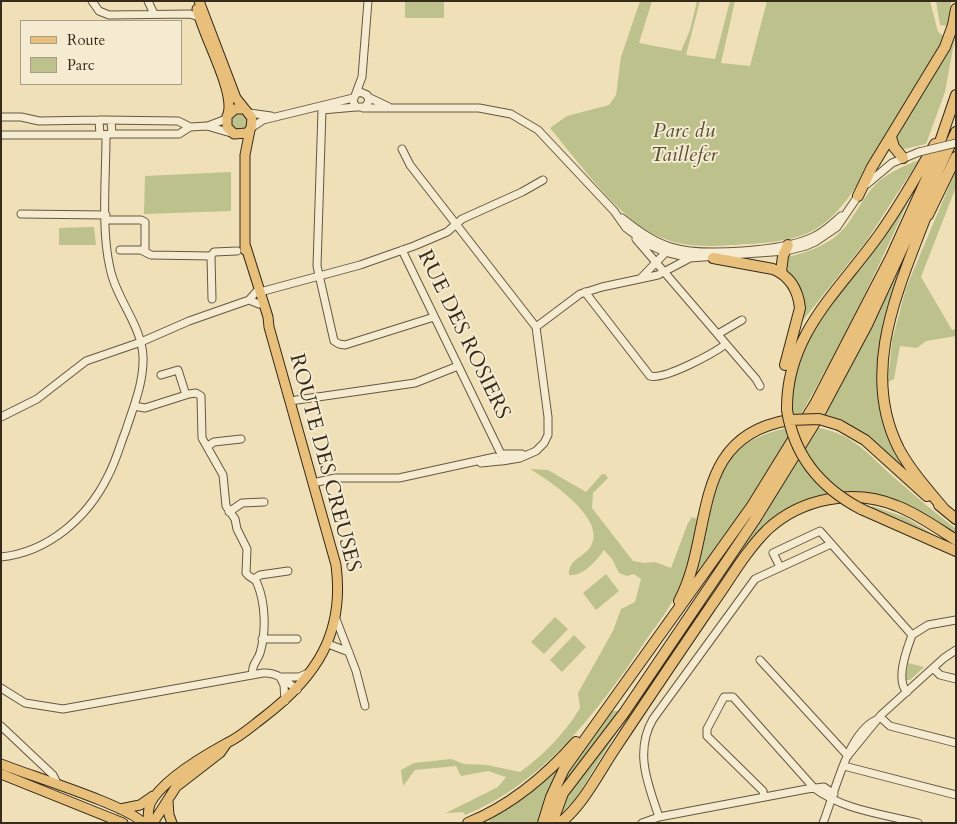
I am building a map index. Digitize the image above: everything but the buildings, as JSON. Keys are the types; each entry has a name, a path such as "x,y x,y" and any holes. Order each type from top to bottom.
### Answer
{"highway":[{"path":"858,196 945,47 953,25 956,9"},
{"path":"543,823 557,782 605,710 667,624 696,588 752,506 815,404 891,257 930,171 956,95"},
{"path":"788,415 789,373 802,338 898,208 947,124"},
{"path":"944,509 911,468 899,449 888,420 882,391 882,368 886,337 900,284 956,132"},
{"path":"624,713 754,520 814,424 867,325 956,132"},
{"path":"891,137 894,147 903,158"},
{"path":"919,234 956,157"},
{"path":"781,272 781,264 787,248"},
{"path":"713,258 763,266 781,272 797,291 800,308 785,365 788,415 794,441 814,473 836,494 870,513 956,551"},
{"path":"667,624 693,570 705,508 716,472 736,445 745,438 788,415 819,419 839,425 865,440 914,486 956,519"},
{"path":"552,823 563,793 746,556 766,531 780,519 808,505 837,498 870,498 897,506 956,540"},
{"path":"560,823 578,805 658,683 746,556"},
{"path":"468,823 502,806 541,777 605,710"}],"main road":[{"path":"197,1 211,31 236,98 253,122 251,129 235,134 227,126 230,108 228,94 198,16 197,1"},
{"path":"227,117 235,109 247,111"},
{"name":"ROUTE DES CREUSES","path":"119,809 140,805 156,796 184,771 285,701 315,668 328,644 336,619 339,584 336,565 245,244 245,155 251,129"},
{"name":"ROUTE DES CREUSES","path":"235,134 245,155"},
{"name":"ROUTE DES CREUSES","path":"258,292 259,304 269,327"},
{"name":"ROUTE DES CREUSES","path":"153,823 176,787 220,753 227,743"},
{"path":"1,764 119,809 139,818 143,823"},
{"path":"1,774 124,823"},
{"name":"ROUTE DES CREUSES","path":"148,823 148,810 156,796"},
{"path":"168,800 169,815 172,823"}],"street":[{"path":"92,1 99,11 106,14 198,16 204,20 211,31"},
{"path":"148,1 154,14"},
{"path":"360,108 354,96 362,77 368,1"},
{"path":"360,108 368,104 362,77"},
{"path":"251,129 264,120 300,112 354,96 367,95 389,107"},
{"path":"300,112 389,107 479,108 511,114 538,130 614,211 626,228 718,334 760,386"},
{"path":"322,110 316,254 319,276 333,336 339,344 345,344 434,317"},
{"path":"247,111 276,117"},
{"path":"1,117 21,117 38,122 99,120 178,121 190,127"},
{"path":"207,126 227,117"},
{"path":"99,120 106,135"},
{"path":"1,557 30,550 51,540 73,524 93,502 110,474 142,379 141,342 110,270 106,218 106,135 111,121"},
{"path":"1,135 179,134 190,127 207,126 235,134"},
{"path":"626,228 649,245 690,258 713,258 787,248 820,233 850,207 882,170 903,158 919,152 956,143"},
{"path":"313,482 336,478 399,478 499,457 528,454 544,443 549,430 536,327 410,165 402,149"},
{"path":"1,417 37,398 79,365 234,304 249,300 258,292 360,265 402,250 447,232 462,219 522,192 543,180"},
{"path":"614,211 669,251 699,252 787,248"},
{"path":"21,214 141,220 145,222 145,252"},
{"path":"120,250 145,252 151,256 211,256 214,252 237,251"},
{"name":"RUE DES ROSIERS","path":"402,250 492,436 499,457"},
{"path":"640,278 669,251"},
{"path":"669,251 674,267"},
{"path":"211,256 212,299"},
{"path":"536,327 575,297 585,292 665,272 690,258"},
{"path":"585,292 650,376 662,376 712,353 726,344"},
{"path":"249,300 259,304"},
{"path":"718,334 742,320"},
{"path":"290,401 415,383 458,366"},
{"path":"161,375 178,370 186,395"},
{"path":"134,406 145,408 196,393 201,396 202,438 223,475 226,506 235,519 237,529 247,549 246,573 249,578 254,579"},
{"path":"208,446 214,442 241,439"},
{"path":"229,512 242,502 264,502"},
{"path":"780,567 773,553 820,531 912,635"},
{"path":"659,817 643,762 644,743 648,728 755,579 831,544"},
{"path":"254,579 260,575 288,571"},
{"path":"253,675 253,665 260,653 264,616 254,579"},
{"path":"336,619 349,652 365,706"},
{"path":"907,692 903,686 902,679 912,635 928,625 956,620"},
{"path":"262,639 297,638"},
{"path":"328,644 349,652"},
{"path":"823,823 849,754 878,718 933,668 956,650"},
{"path":"760,660 849,754"},
{"path":"280,677 299,678 315,668"},
{"path":"933,668 940,675 956,679"},
{"path":"2,690 25,703 63,709 272,673 297,690"},
{"path":"280,677 284,685 285,701"},
{"path":"764,797 763,791 707,736 707,729 724,697 733,697 814,788 833,797 918,823"},
{"path":"878,718 890,726 956,743"},
{"path":"1,726 53,775 58,785"},
{"path":"844,766 956,795"},
{"path":"642,823 659,817 824,787 838,782"},
{"path":"824,787 833,797"}],"green space":[{"path":"405,1 444,1 444,18 405,18"},
{"name":"Parc du Taillefer","path":"640,1 652,1 639,43 681,51 690,30 697,1 700,1 686,55 715,59 730,1 735,1 721,63 750,66 767,1 930,1 938,32 944,36 927,69 894,121 860,181 850,196 827,221 814,230 785,240 721,246 688,245 656,236 620,210 550,128 567,116 609,105 616,95 621,57"},
{"path":"936,1 951,1 948,26 940,25"},
{"path":"956,32 945,92 926,144 900,150 895,137"},
{"path":"239,112 245,115 248,121 245,127 239,130 233,127 230,121 233,115"},
{"path":"919,160 867,240 800,324 785,269 787,257 813,249 837,236 876,184 891,173"},
{"path":"956,170 956,187 921,277 952,330 956,329 956,336 926,341 917,348 900,346 894,379 888,382 892,341 906,288"},
{"path":"231,172 231,211 144,214 145,176"},
{"path":"911,195 859,306 831,360 801,414 791,414 791,379 810,332"},
{"path":"94,227 96,245 59,245 59,228"},
{"path":"900,269 884,324 877,375 884,424 895,449 911,476 861,434 825,416"},
{"path":"795,427 732,527 692,583 701,557 711,507 727,465 742,448 764,435"},
{"path":"819,428 843,436 862,448 911,493 956,529 956,536 888,498 799,504 726,576 724,575"},
{"path":"530,469 548,470 586,492 602,474 605,474 608,478 593,493 592,508 633,561 655,562 671,568 688,523 692,517 697,519 688,564 683,581 663,617 608,694 566,743 544,765 519,785 493,801 465,815 463,812 446,813 498,787 506,777 488,771 461,776 456,766 415,770 403,786 401,770 414,763 451,759 464,764 487,765 520,772 529,765 561,735 580,708 578,693 613,631 621,609 635,602 641,579 634,574 627,576 619,573 612,559 604,550 585,570 569,575 571,565 591,546 594,535 591,524 574,502 550,482"},
{"path":"872,506 905,517 951,545 871,510"},
{"path":"606,574 619,591 596,610 583,593"},
{"path":"555,617 568,629 544,654 531,642"},
{"path":"574,635 586,647 562,672 550,660"},
{"path":"908,663 924,667 910,680 905,680"},
{"path":"618,711 619,714 548,809 558,783 608,714"},
{"path":"625,719 576,798 556,820 563,799"},
{"path":"562,761 538,823 492,823 484,818"}]}
